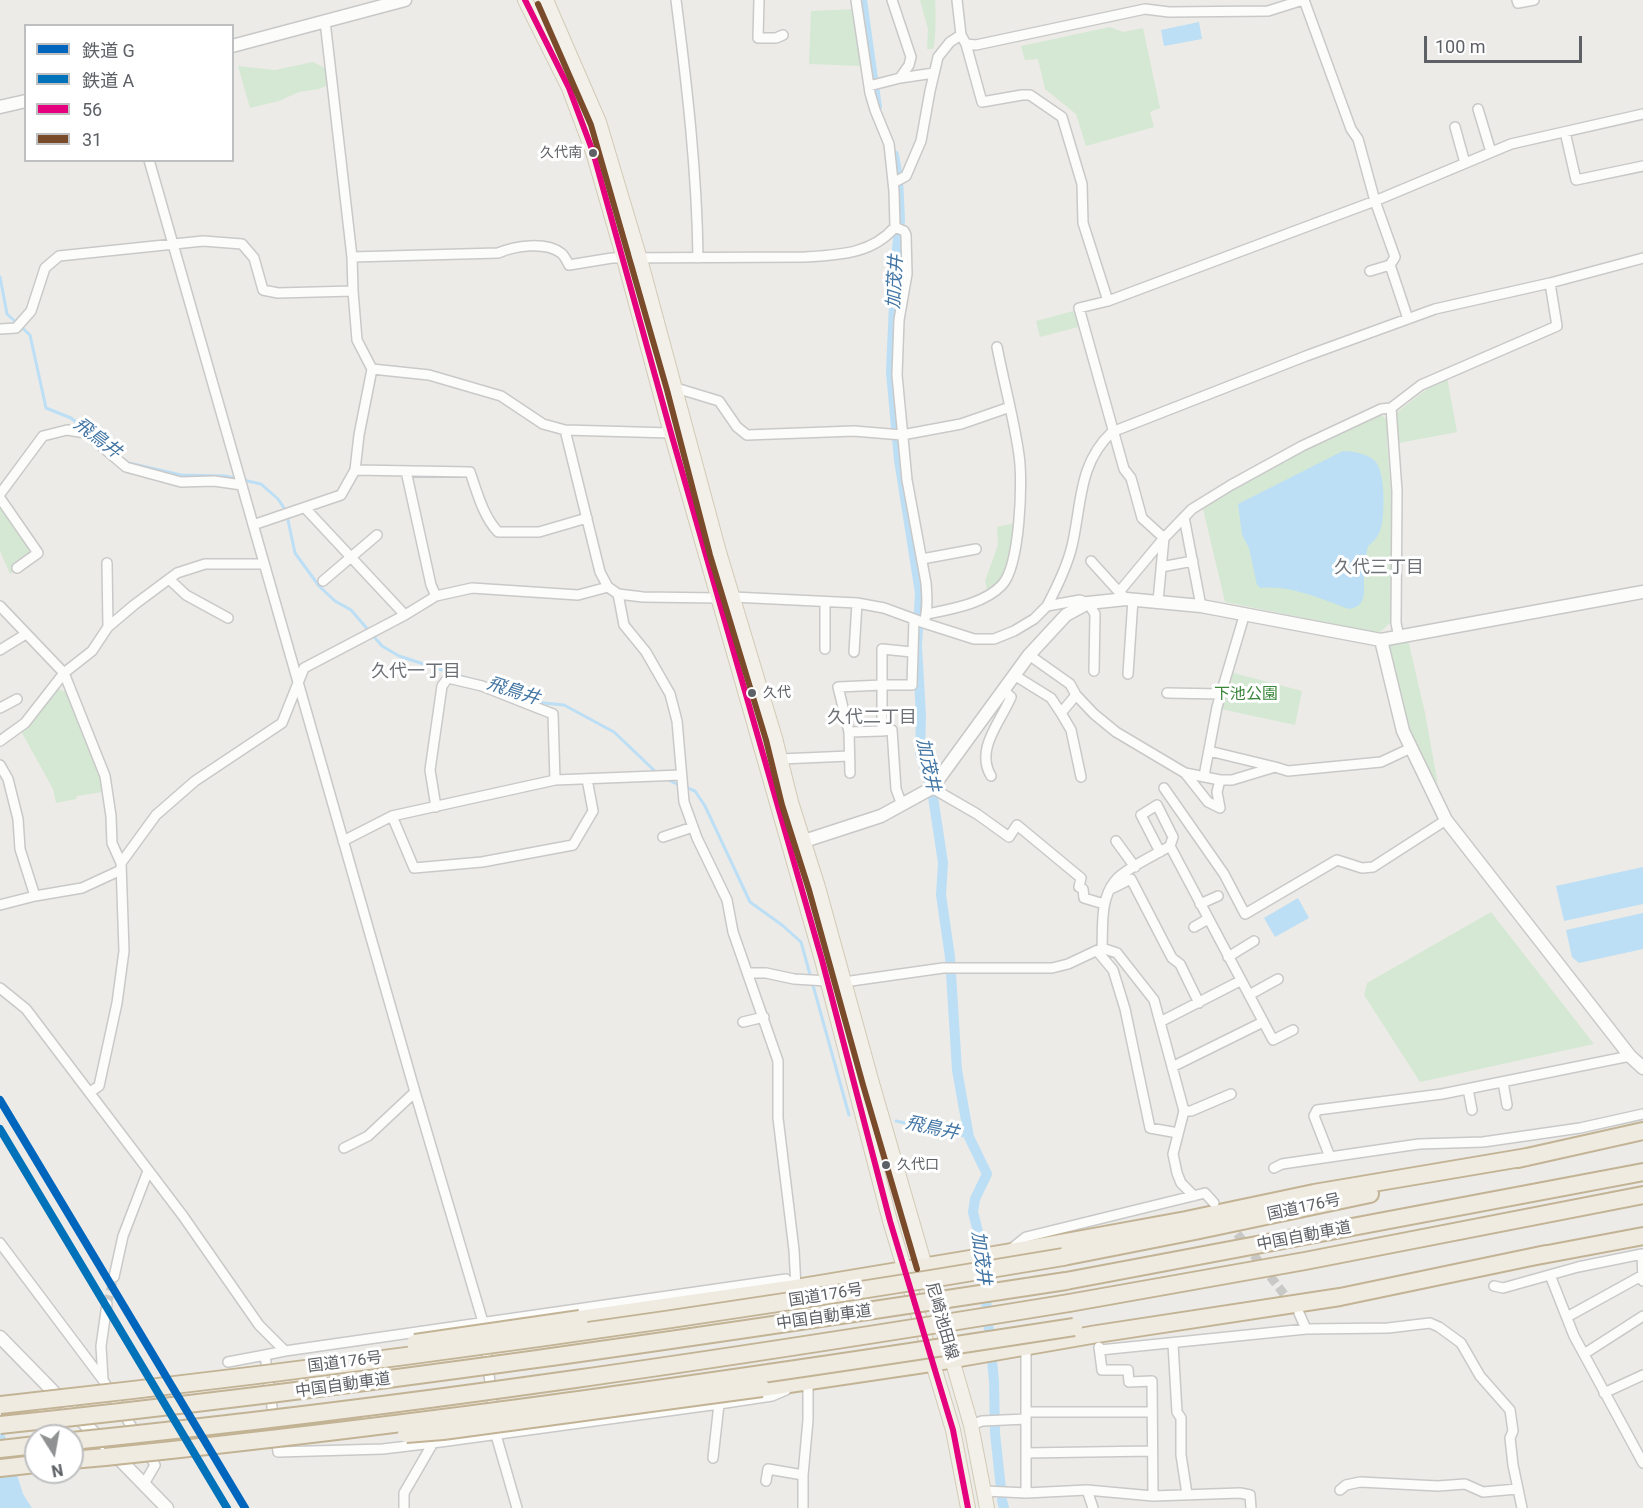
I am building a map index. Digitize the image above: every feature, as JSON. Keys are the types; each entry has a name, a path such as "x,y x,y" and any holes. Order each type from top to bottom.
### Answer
{"highway":[{"name":"国道176号","path":"0,1405 202,1382 623,1327 862,1291 1063,1257 1330,1203 1643,1131"},
{"path":"202,1382 344,1353 796,1288 1006,1253 1155,1226 1314,1193 1527,1157"},
{"name":"中国自動車道","path":"0,1425 274,1395 1066,1281 1643,1172"},
{"name":"中国自動車道","path":"84,1440 529,1386 873,1335 1305,1261 1643,1195"},
{"path":"248,1443 443,1431 808,1382 1026,1346 1098,1342 1340,1297 1643,1236"},
{"path":"84,1459 248,1443 630,1394 1074,1328 1546,1254"},
{"path":"0,1449 24,1446"},
{"path":"0,1468 24,1465"}],"main road":[{"name":"尼崎池田線","path":"525,0 569,88 593,153 828,980 905,1270 953,1430 968,1508"},
{"name":"尼崎池田線","path":"546,0 599,122 640,259 716,541 781,759 803,843 818,887 971,1425 987,1508"}],"street":[{"path":"234,45 405,0"},
{"path":"676,0 686,77 698,218 698,258"},
{"path":"759,0 758,38 783,36"},
{"path":"352,257 498,253 507,249 544,246 562,253 569,265 612,258 835,255 859,250 884,240 895,227 889,144 875,110 869,86 856,0"},
{"path":"892,0 911,57 909,65 900,78"},
{"path":"957,0 961,35 966,44 982,102 1030,95 1062,117 1082,184 1083,223 1108,301"},
{"path":"966,44 976,45 1145,9 1169,12 1268,11 1304,0 1351,129 1358,139 1375,201 1395,257 1390,264 1370,271"},
{"path":"1517,0 1518,3 1534,0"},
{"path":"253,525 341,495 355,470 359,435 372,369 357,340 352,257 325,21"},
{"path":"893,183 906,176 921,141 938,57 950,42 961,35"},
{"path":"869,86 934,73"},
{"path":"0,107 24,101"},
{"path":"1478,109 1491,152"},
{"path":"1164,538 1142,518 1131,478 1124,469 1079,308 1108,301 1375,201 1510,144 1643,114"},
{"path":"1455,127 1465,163"},
{"path":"1565,132 1576,180 1643,166"},
{"path":"150,162 415,1092 483,1322 496,1435 517,1508"},
{"path":"850,773 849,732 838,687 912,684 912,652 922,618 926,583 907,480 902,435 897,375 899,320 907,274 906,235 904,231 895,227"},
{"path":"0,329 16,328 31,311 45,268 59,256 203,241 242,244 254,258 263,290 278,293 353,291"},
{"path":"733,597 857,603 922,618 974,639 994,639 1034,619 1047,606 1060,582 1072,548 1083,483 1089,462 1100,443 1113,432 1435,309 1550,283 1643,258"},
{"path":"1390,264 1408,319"},
{"path":"1128,674 1126,596 1164,538 1192,509 1302,446 1381,409 1391,408 1421,385 1557,326 1550,283"},
{"path":"922,618 962,606 993,593 1004,583 1016,555 1020,457 997,347"},
{"path":"372,369 429,375 501,396 543,424 565,430 671,433"},
{"path":"676,388 719,401 737,427 747,435 854,431 902,435 961,424 1010,407"},
{"path":"1391,408 1397,491 1396,623 1399,637"},
{"path":"0,494 43,436 67,430 86,434 126,467 181,482 214,481 242,485"},
{"path":"565,430 600,572 608,587 618,594 643,597 719,598"},
{"path":"355,470 470,472 482,506 492,526 498,532 539,532 587,518"},
{"path":"405,471 436,596"},
{"path":"0,498 38,553 16,568"},
{"path":"305,508 405,615"},
{"path":"1184,518 1202,606"},
{"path":"323,581 377,535"},
{"path":"1158,601 1164,538"},
{"path":"922,559 976,549"},
{"path":"1091,561 1126,596"},
{"path":"1161,567 1193,561"},
{"path":"106,563 108,627"},
{"path":"0,741 25,723 64,673 92,651 108,627 177,573 204,564 264,564"},
{"path":"170,579 186,595 228,618"},
{"path":"0,905 82,888 121,866 156,815 195,782 282,723 304,668 405,615 436,596 472,588 578,595 608,587"},
{"path":"789,845 803,843 881,816 932,788 1029,655 1066,615 1088,603 1126,596 1245,613 1381,640 1643,592"},
{"path":"618,594 624,625 646,652 670,694 677,721 684,801 693,827 727,900 733,932 778,1061 777,1118 794,1250 796,1288"},
{"path":"1047,606 1080,600 1088,603 1095,614 1094,671"},
{"path":"825,603 825,649"},
{"path":"854,652 857,603"},
{"path":"0,606 64,673 105,776 111,816 112,843 121,866 124,951 99,1086 90,1092"},
{"path":"1204,776 1221,694 1245,613"},
{"path":"0,650 26,634"},
{"path":"1381,640 1403,731 1446,820 1630,1056 1643,1068"},
{"path":"882,731 882,649 912,652"},
{"path":"1029,655 1070,684 1076,695 1094,714 1116,732 1185,773 1208,802 1220,808 1217,792 1220,780"},
{"path":"1014,675 1051,698 1061,713 1071,730 1081,777"},
{"path":"436,807 429,770 442,686 448,678 482,686 553,714 555,780"},
{"path":"991,776 985,766 985,753 1011,697 1004,691"},
{"path":"1167,693 1221,694"},
{"path":"1061,713 1076,695"},
{"path":"0,708 17,699"},
{"path":"849,732 892,730 896,789 902,805"},
{"path":"1209,751 1288,771 1381,762 1411,748"},
{"path":"781,759 849,756"},
{"path":"0,765 8,779 18,819 20,849 35,896"},
{"path":"1185,773 1232,780 1275,767"},
{"path":"343,841 392,816 555,780 681,775"},
{"path":"392,816 414,868 482,862 573,845 593,811 587,779"},
{"path":"932,788 977,814 1009,837 1017,825 1081,878 1078,887 1083,889 1084,898 1104,904"},
{"path":"1164,788 1224,874 1245,914 1337,860 1362,868 1373,867 1446,820"},
{"path":"1160,852 1141,815 1157,806 1173,837 1170,846 1160,852 1135,867 1116,878 1104,904 1100,950 1113,970 1125,1009 1150,1128 1178,1133"},
{"path":"663,837 693,827"},
{"path":"1116,841 1135,867"},
{"path":"1170,846 1275,1044 1293,1030"},
{"path":"1111,887 1131,879 1172,958 1180,964 1199,1003"},
{"path":"1200,904 1218,896"},
{"path":"1194,927 1208,919"},
{"path":"1228,957 1254,941"},
{"path":"749,973 844,982 943,968 1052,968 1068,964 1100,950 1117,953 1154,1000 1184,1111 1173,1154 1181,1183 1194,1196"},
{"path":"1249,995 1278,979"},
{"path":"1160,1022 1240,981"},
{"path":"0,988 26,1008 183,1216 259,1325 285,1351"},
{"path":"743,1022 764,1017"},
{"path":"1172,1067 1201,1049 1263,1022"},
{"path":"1330,1157 1314,1116 1317,1110 1442,1094 1630,1056"},
{"path":"1503,1082 1507,1105"},
{"path":"1468,1089 1472,1110"},
{"path":"344,1148 368,1136 415,1092"},
{"path":"1184,1111 1191,1111 1231,1094"},
{"path":"1274,1168 1282,1164 1419,1144 1483,1142 1580,1128 1643,1114"},
{"path":"114,1277 123,1236 148,1171"},
{"path":"1006,1253 1026,1237 1205,1193 1214,1203"},
{"path":"0,1243 103,1380 155,1466 144,1484"},
{"path":"1494,1286 1503,1288 1578,1267 1642,1254 1643,1281"},
{"path":"1550,1275 1584,1354 1643,1463"},
{"path":"1567,1317 1643,1275"},
{"path":"228,1362 285,1351 786,1279 796,1288"},
{"path":"103,1380 101,1346 107,1304"},
{"path":"1299,1313 1306,1329"},
{"path":"1417,1325 1430,1316"},
{"path":"1584,1354 1643,1316"},
{"path":"1153,1496 1152,1381 1129,1382 1128,1370 1102,1370 1098,1342 1173,1344 1306,1329 1348,1330 1430,1323 1461,1343 1480,1376 1510,1410 1513,1431 1510,1438 1511,1447 1521,1508"},
{"path":"0,1337 167,1508"},
{"path":"1173,1344 1177,1412 1181,1418 1181,1455 1187,1494"},
{"path":"1026,1346 1026,1493"},
{"path":"265,1355 278,1452 383,1449 496,1435 772,1396 808,1382 803,1508"},
{"path":"1604,1393 1643,1375"},
{"path":"714,1458 719,1404"},
{"path":"971,1425 982,1421 1026,1416 1152,1412"},
{"path":"404,1508 404,1493 433,1443"},
{"path":"1026,1453 1152,1451"},
{"path":"766,1481 768,1470 803,1475"},
{"path":"1340,1490 1346,1485 1360,1482 1438,1486 1465,1484 1482,1492 1517,1489"},
{"path":"985,1491 1026,1493 1087,1490 1153,1496 1240,1493 1250,1495 1251,1508"},
{"path":"1087,1490 1093,1508"}],"green space":[{"path":"920,0 935,0 933,49 927,49 928,29"},
{"path":"855,9 862,66 809,64 811,11"},
{"path":"1110,27 1123,32 1143,28 1160,108 1150,112 1154,127 1086,146 1076,114 1045,89 1038,59 1025,60 1021,46"},
{"path":"313,62 327,69 328,85 250,108 238,66 275,70"},
{"path":"1077,310 1082,326 1040,337 1036,321"},
{"path":"1447,377 1457,432 1399,443 1395,414 1432,385"},
{"path":"1378,412 1388,421 1387,444 1392,500 1390,623 1379,633 1225,602 1203,509 1233,488"},
{"path":"0,505 35,557 10,574 0,551"},
{"path":"1015,523 1006,571 996,585 987,590 985,581 998,545 997,527"},
{"path":"1408,640 1425,713 1438,785 1406,730 1387,644"},
{"name":"下池公園","path":"1230,672 1302,691 1295,725 1221,709"},
{"path":"58,689 69,693 100,775 103,792 77,796 76,799 56,803 53,789 22,733"},
{"path":"1491,912 1594,1044 1420,1082 1364,995 1367,983"}],"water":[{"path":"1199,22 1202,39 1164,46 1161,30"},
{"path":"1343,451 1360,453 1375,461 1379,467 1383,485 1382,525 1378,536 1368,546 1362,601 1349,609 1295,591 1261,588 1257,585 1249,548 1242,535 1238,504"},
{"path":"1643,867 1643,904 1564,921 1556,886"},
{"path":"1298,898 1309,918 1275,937 1264,918"},
{"path":"1643,913 1643,949 1579,963 1572,957 1566,930"},
{"path":"0,1420 23,1494 32,1508 0,1508"}],"waterway":[{"name":"加茂井","path":"862,0 877,107"},
{"name":"加茂井","path":"894,155 898,178 900,220 891,372 899,460 920,593 917,646 921,716 920,752 933,797 943,863 941,895 950,957 957,1070 969,1137 987,1174 975,1199 973,1212 980,1240 994,1381 995,1433 1001,1489"},
{"name":"飛鳥井","path":"0,277 7,314 30,335 46,408 71,418 86,430"},
{"name":"飛鳥井","path":"124,460 181,475 225,476 261,484 278,499 286,511 295,553 319,586 335,601 351,610 382,646 399,656 470,679"},
{"name":"飛鳥井","path":"488,684 510,690 534,702 564,705 614,732 658,774"},
{"name":"飛鳥井","path":"666,779 679,785"},
{"name":"飛鳥井","path":"685,787 695,791 705,806 750,902 801,942 849,1115"},
{"name":"飛鳥井","path":"896,1121 969,1137"},
{"name":"加茂井","path":"1002,1500 1004,1508"}],"tunnel":[{"path":"1229,1223 1294,1307"},
{"path":"107,1304 114,1277"}],"rail line":[{"name":"G","path":"0,1100 245,1508"},
{"name":"A","path":"0,1129 227,1508"}],"transit line":[{"name":"56","path":"525,0 569,88 593,152 822,960 890,1221 953,1430 968,1508"},
{"name":"31","path":"538,4 591,125 667,390 710,555 766,740 782,805 809,890 917,1269"}],"place":[{"name":"久代南","path":"593,153"},
{"name":"久代","path":"752,693"},
{"name":"久代口","path":"886,1165"}],"district":[{"name":"久代三丁目","path":"1379,568"},
{"name":"久代一丁目","path":"416,672"},
{"name":"久代二丁目","path":"872,718"}]}
